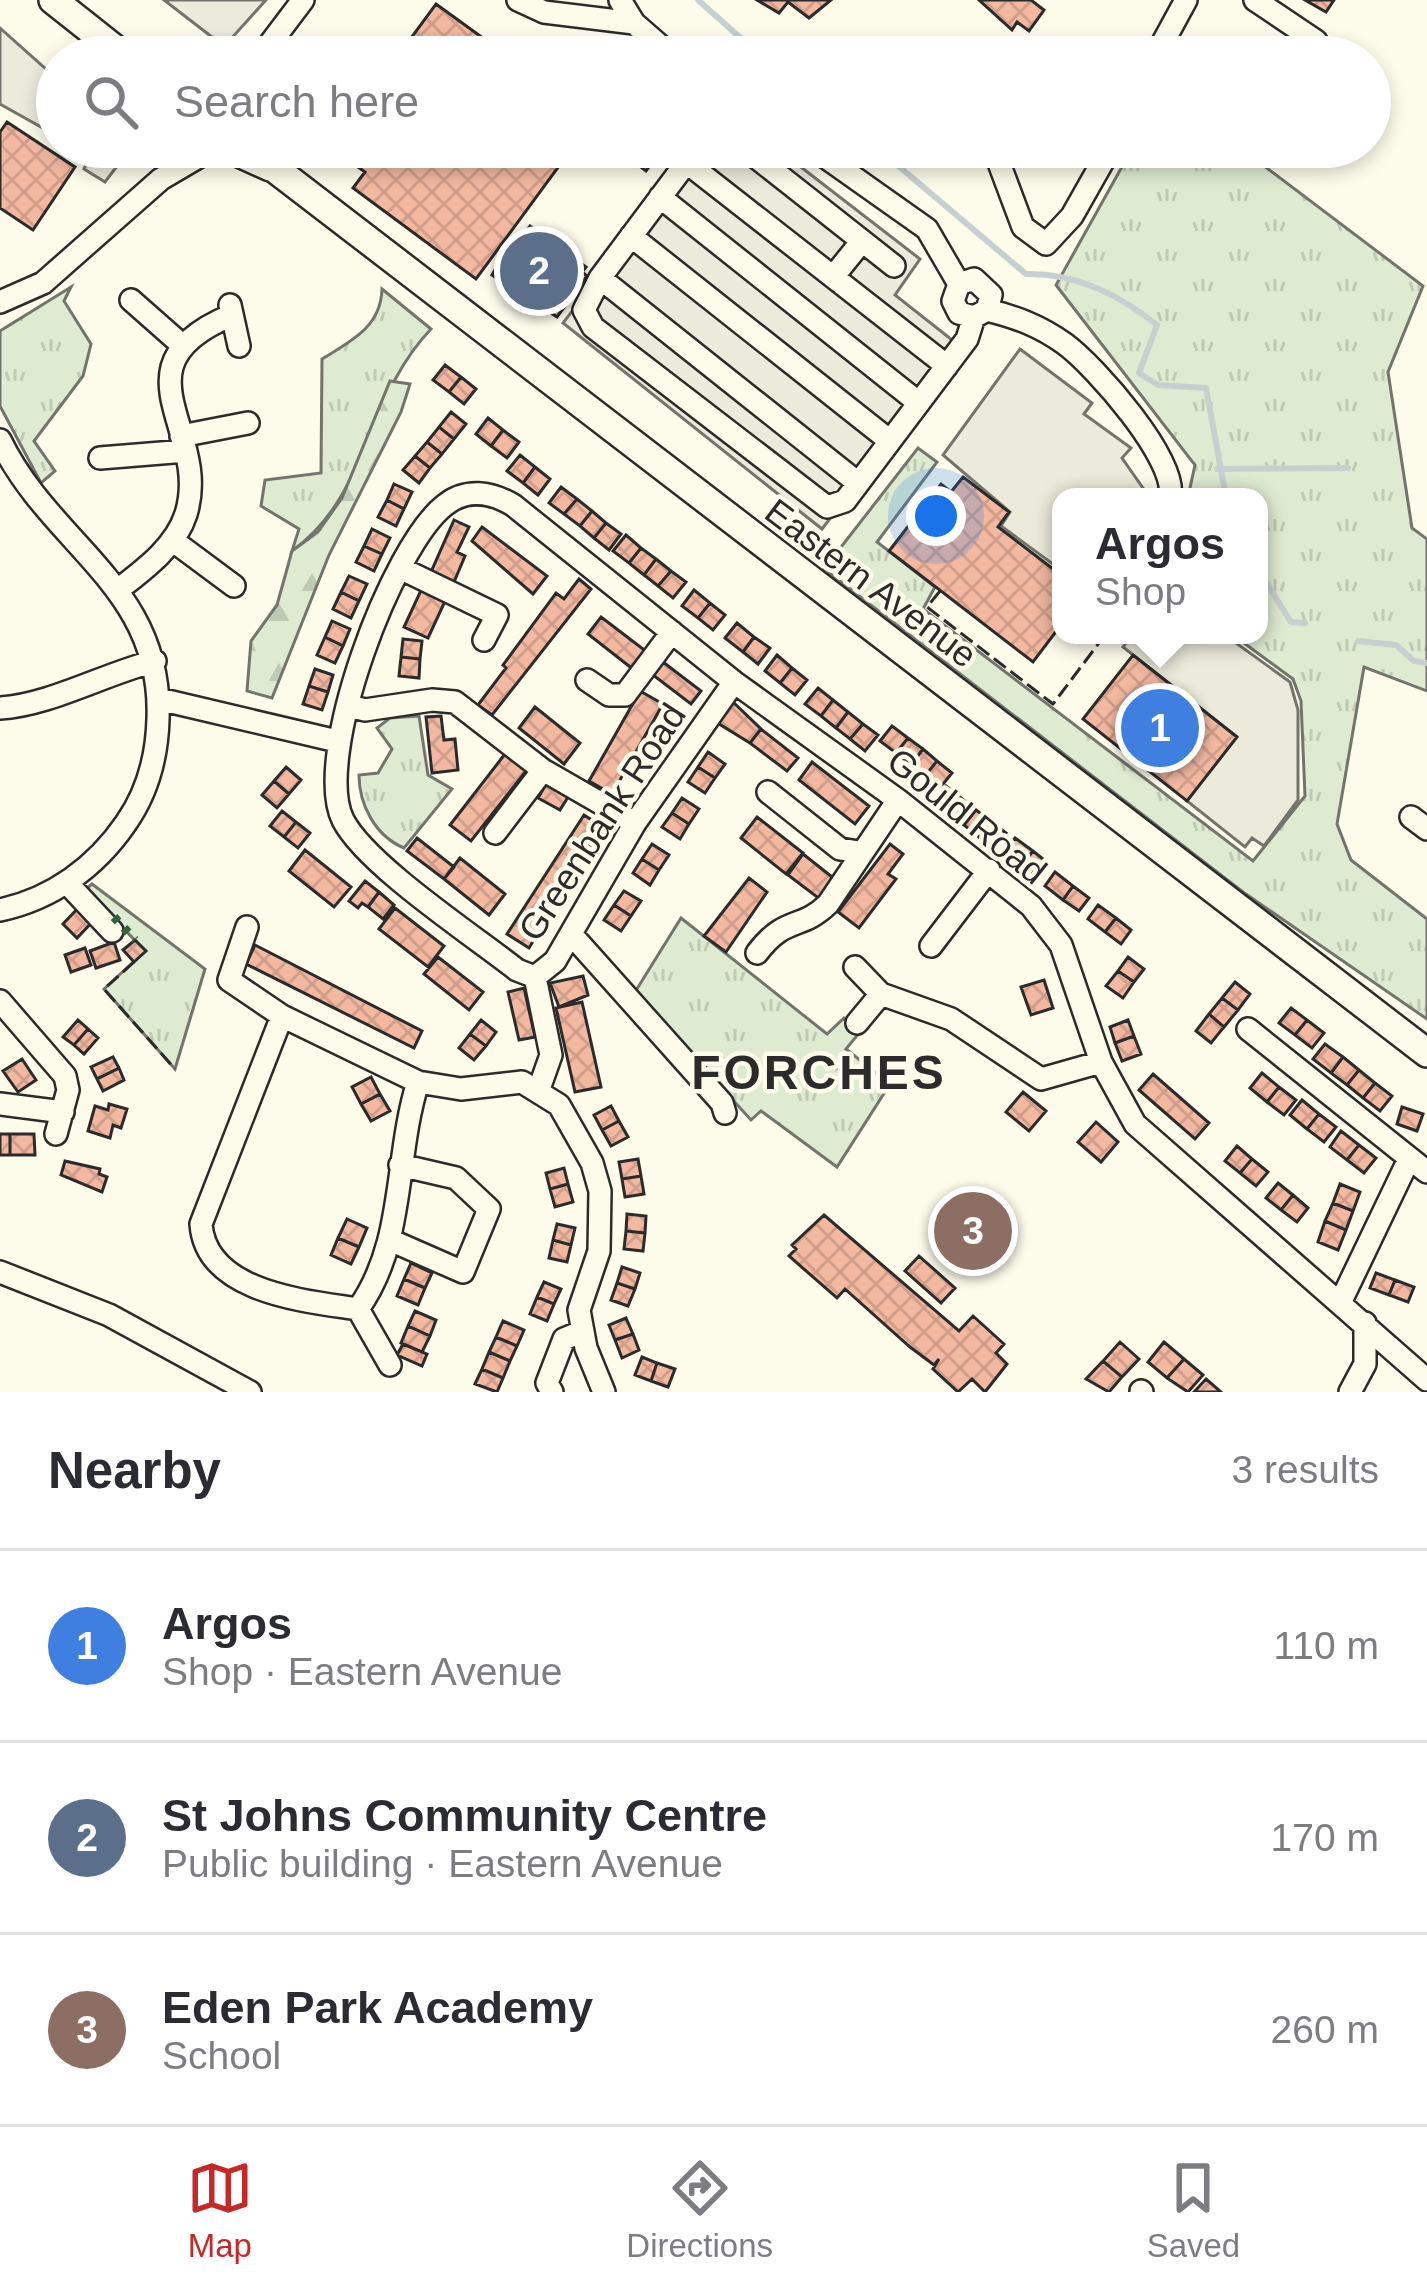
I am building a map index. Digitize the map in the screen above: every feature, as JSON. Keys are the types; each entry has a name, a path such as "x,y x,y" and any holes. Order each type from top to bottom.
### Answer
{"main road":[{"path":"53,0 98,36"},
{"name":"Eastern Avenue","path":"279,168 1427,1053"}],"street":[{"path":"276,36 303,0"},
{"path":"518,0 607,10 649,36"},
{"path":"551,0 576,8"},
{"path":"1166,36 1186,0"},
{"path":"1255,0 1309,36"},
{"path":"161,179 166,168"},
{"path":"0,302 43,284 161,179 180,168"},
{"path":"682,168 600,278 584,310 593,327 827,507 845,501 967,339 991,295 984,283 974,279 958,284 927,229 841,168"},
{"path":"707,168 833,277 947,366"},
{"path":"770,168 894,266"},
{"path":"1002,168 1023,227 1046,244 1072,215 1099,168"},
{"path":"660,197 920,403"},
{"path":"632,236 890,441"},
{"path":"833,277 862,241"},
{"path":"600,278 858,483"},
{"path":"131,300 182,345"},
{"path":"119,590 172,540 191,494 170,382 172,361 194,333 231,308 238,346"},
{"path":"980,314 1026,320 1086,364 1165,463 1169,488"},
{"path":"100,458 183,443 248,423"},
{"path":"0,910 67,883 112,842 144,791 158,733 159,699 155,661 119,590 46,512 3,454"},
{"name":"Gould Road","path":"402,569 423,526 448,502 472,493 495,494 734,682 989,870 1030,906 1061,945 1101,1062 1135,1124 1427,1380"},
{"path":"172,540 234,586"},
{"path":"484,640 497,615 402,569 337,741 334,790 344,821 371,854 518,970 535,977"},
{"path":"587,680 609,695 626,695 672,632"},
{"path":"0,708 26,706 83,681 155,661"},
{"name":"Greenbank Road","path":"538,1089 550,1055 535,977 555,961 635,823 734,682"},
{"path":"159,699 337,741"},
{"path":"350,706 365,710 432,700 455,702 543,770 635,823"},
{"path":"495,833 543,770"},
{"path":"768,792 849,850"},
{"path":"757,953 778,926 818,914 828,904 849,850 898,800"},
{"path":"931,946 989,870"},
{"path":"67,883 112,931"},
{"path":"247,927 229,980 282,1016 418,1082 460,1089 522,1082 559,1105 578,1133 600,1191 599,1251 579,1310 581,1332 604,1392"},
{"path":"572,934 722,1102 724,1113"},
{"path":"855,967 881,994 950,1018 1041,1079 1101,1062"},
{"path":"856,1023 881,994"},
{"path":"0,1001 65,1076 60,1123 0,1104"},
{"path":"282,1016 207,1206 202,1240 238,1275 277,1298 358,1309"},
{"path":"1248,1029 1418,1166 1340,1301"},
{"path":"358,1309 377,1281 391,1240 402,1131 418,1082"},
{"path":"391,1240 463,1272 489,1209 456,1178 400,1165"},
{"path":"0,1272 109,1315 250,1392"},
{"path":"358,1309 390,1365"},
{"path":"1350,1392 1364,1364 1365,1323"},
{"path":"552,1392 547,1384 564,1339 581,1332"},
{"path":"1364,1364 1399,1354"}],"green space":[{"path":"1121,168 1267,168 1423,286 1388,372 1412,528 1427,539 1427,691 1364,667 1337,824 1351,860 1427,919 1427,1019 1243,892 824,569 918,448 937,462 877,542 935,587 923,609 1253,861 1305,796 1301,701 1293,679 1245,644 1268,644 1268,488 1190,488 1195,465 1056,285"},
{"path":"71,287 64,301 91,344 83,376 34,441 55,471 41,483 0,406 0,331"},
{"path":"382,289 431,329 392,385 337,503 292,551 299,529 261,506 265,480 321,473 322,359 370,323"},
{"path":"390,381 410,384 401,412 329,555 272,698 247,691 251,641 277,605 292,551 318,532 342,498"},
{"path":"419,716 428,775 452,789 404,848 385,836 371,818 359,775 378,773 392,749 377,728 390,718"},
{"path":"92,884 205,969 175,1069 104,989 145,951 86,889"},
{"path":"681,918 827,1034 844,1018 860,1032 846,1049 890,1084 837,1167 761,1111 751,1120 635,992"}],"shaded area":[{"path":"164,0 266,0 234,36 211,36"},
{"path":"0,28 36,60 36,124 0,104"},
{"path":"84,168 116,168 105,182"},
{"path":"682,168 802,168 920,259 895,295 961,347 822,529 563,323"},
{"path":"1020,349 1092,403 1084,414 1131,448 1122,458 1143,488 1052,488 1052,563 1001,526 1010,512 943,455"},
{"path":"1237,644 1290,682 1298,710 1298,800 1264,846 1252,838 1245,847 1187,801 1236,736 1123,647"}],"building":[{"path":"757,0 831,0 809,18 788,2 779,13"},
{"path":"979,0 1031,0 1044,10 1029,31 1017,22 1012,30"},
{"path":"1305,0 1334,0 1326,12"},
{"path":"436,4 480,36 412,36"},
{"path":"7,122 36,141 36,168 74,168 33,230 0,208 0,132"},
{"path":"359,168 558,168 476,279 353,188 365,172"},
{"path":"530,226 586,267 582,272 587,276 557,317 492,275 508,247 512,250"},
{"path":"445,365 461,377 449,392 433,380"},
{"path":"461,377 476,389 464,404 449,392"},
{"path":"451,412 466,424 454,439 439,427"},
{"path":"488,418 503,430 491,446 476,434"},
{"path":"439,427 454,439 442,454 427,442"},
{"path":"503,430 519,442 507,458 491,446"},
{"path":"427,442 442,454 430,468 415,456"},
{"path":"520,455 535,467 523,483 507,471"},
{"path":"415,456 430,468 419,483 403,470"},
{"path":"535,467 550,479 538,495 523,483"},
{"path":"963,477 1009,512 998,527 1052,568 1052,637 1033,662 889,551 941,484 951,492"},
{"path":"394,484 412,492 404,509 387,500"},
{"path":"561,487 577,499 564,514 549,503"},
{"path":"577,499 592,511 580,526 564,514"},
{"path":"387,500 404,509 396,526 378,517"},
{"path":"592,511 606,523 594,538 580,526"},
{"path":"454,520 469,527 457,552 465,556 454,582 431,572"},
{"path":"606,523 621,534 609,550 594,538"},
{"path":"482,527 547,576 533,594 472,541"},
{"path":"372,529 390,538 382,554 364,546"},
{"path":"626,535 641,548 629,563 613,551"},
{"path":"364,546 382,554 374,571 356,562"},
{"path":"641,548 656,559 644,575 629,563"},
{"path":"656,559 671,571 658,586 644,575"},
{"path":"671,571 686,582 673,598 658,586"},
{"path":"349,576 367,584 359,601 341,592"},
{"path":"579,579 591,589 492,715 478,705 556,593 564,599"},
{"path":"423,586 447,597 428,638 404,627"},
{"path":"694,590 710,603 698,618 682,606"},
{"path":"341,592 359,601 351,618 333,609"},
{"path":"710,603 725,615 713,630 698,618"},
{"path":"601,617 647,652 634,670 588,634"},
{"path":"332,621 350,629 343,646 325,637"},
{"path":"737,623 754,637 743,652 725,638"},
{"path":"325,637 343,646 335,663 317,655"},
{"path":"754,637 770,648 758,664 743,652"},
{"path":"403,639 422,641 420,659 401,657"},
{"path":"777,655 792,668 780,683 765,671"},
{"path":"1133,655 1237,737 1187,801 1083,719"},
{"path":"401,657 420,659 419,678 399,676"},
{"path":"663,662 701,691 691,704 653,675"},
{"path":"792,668 807,680 795,695 780,683"},
{"path":"315,669 333,675 328,692 309,686"},
{"path":"309,686 328,692 322,710 303,704"},
{"path":"818,688 833,700 821,716 805,704"},
{"path":"640,691 663,704 612,794 589,781"},
{"path":"833,700 848,712 836,728 821,716"},
{"path":"732,701 761,729 750,743 716,722"},
{"path":"535,707 580,743 564,764 519,728"},
{"path":"848,712 863,724 850,739 836,728"},
{"path":"441,716 444,740 455,739 458,770 432,773 426,717"},
{"path":"863,724 878,735 865,751 850,739"},
{"path":"892,726 908,738 896,753 880,741"},
{"path":"761,729 798,758 787,771 750,743"},
{"path":"908,738 923,749 911,765 896,753"},
{"path":"923,749 937,761 925,776 911,765"},
{"path":"708,752 725,764 715,778 698,767"},
{"path":"505,754 526,771 471,841 450,825"},
{"path":"937,761 952,773 940,788 925,776"},
{"path":"812,762 869,806 855,824 799,780"},
{"path":"286,767 301,780 289,794 274,781"},
{"path":"698,767 715,778 705,793 688,782"},
{"path":"274,781 289,794 277,808 262,795"},
{"path":"546,784 568,797 560,810 538,798"},
{"path":"946,786 961,798 949,814 933,802"},
{"path":"682,798 699,809 689,824 672,813"},
{"path":"961,798 976,810 964,825 949,814"},
{"path":"976,810 991,821 979,837 964,825"},
{"path":"282,811 296,822 284,837 270,826"},
{"path":"672,813 689,824 680,839 662,827"},
{"path":"584,815 598,824 586,843 591,845 529,948 507,934"},
{"path":"757,817 803,853 786,874 741,838"},
{"path":"991,821 1006,833 993,848 979,837"},
{"path":"296,822 310,833 298,848 284,837"},
{"path":"417,838 454,867 444,879 407,851"},
{"path":"1015,838 1033,851 1022,865 1004,851"},
{"path":"652,844 669,855 659,870 642,859"},
{"path":"890,844 903,854 888,874 896,879 859,928 838,912"},
{"path":"305,850 351,887 334,907 289,871"},
{"path":"1033,851 1048,863 1038,876 1022,865"},
{"path":"803,854 836,880 821,900 788,875"},
{"path":"460,858 505,894 489,915 444,879"},
{"path":"642,859 659,870 650,885 633,873"},
{"path":"1055,872 1073,886 1063,900 1045,886"},
{"path":"749,878 767,892 726,952 704,936"},
{"path":"365,881 379,892 368,907 362,903 358,908 349,901"},
{"path":"1073,886 1089,898 1079,911 1063,900"},
{"path":"624,891 641,901 631,916 614,905"},
{"path":"379,892 394,905 383,919 368,907"},
{"path":"614,905 631,916 621,931 604,920"},
{"path":"1098,905 1116,918 1105,932 1088,919"},
{"path":"80,906 95,919 77,938 63,924"},
{"path":"395,908 444,946 428,967 379,929"},
{"path":"1116,918 1131,930 1121,944 1105,932"},
{"path":"135,940 146,951 134,962 123,950"},
{"path":"114,942 120,960 96,968 90,951"},
{"path":"255,945 422,1031 414,1048 246,964"},
{"path":"85,948 91,965 71,972 65,955"},
{"path":"438,957 483,992 469,1010 424,974"},
{"path":"1128,957 1144,969 1134,982 1118,971"},
{"path":"1118,971 1134,982 1123,998 1106,986"},
{"path":"583,976 588,995 559,1007 550,983"},
{"path":"1044,980 1053,1008 1031,1015 1021,987"},
{"path":"1235,982 1250,994 1238,1010 1222,998"},
{"path":"524,988 535,1037 519,1040 508,992"},
{"path":"1222,998 1238,1010 1224,1027 1209,1014"},
{"path":"582,1002 601,1087 575,1092 556,1008"},
{"path":"1291,1008 1307,1020 1295,1035 1279,1023"},
{"path":"1209,1014 1224,1027 1211,1043 1196,1031"},
{"path":"78,1020 88,1029 74,1045 63,1037"},
{"path":"481,1020 496,1032 486,1046 470,1034"},
{"path":"1128,1020 1134,1036 1115,1043 1110,1027"},
{"path":"1307,1020 1324,1033 1312,1048 1295,1035"},
{"path":"88,1029 98,1038 84,1054 74,1045"},
{"path":"470,1034 486,1046 474,1060 459,1048"},
{"path":"1134,1036 1141,1054 1122,1061 1115,1043"},
{"path":"1325,1044 1343,1057 1331,1073 1313,1059"},
{"path":"113,1057 119,1068 97,1079 91,1067"},
{"path":"1343,1057 1359,1070 1347,1085 1331,1073"},
{"path":"22,1059 36,1080 18,1092 3,1071"},
{"path":"119,1068 124,1080 103,1091 97,1079"},
{"path":"1359,1070 1375,1083 1363,1098 1347,1085"},
{"path":"1262,1073 1279,1087 1267,1102 1250,1088"},
{"path":"1153,1074 1209,1123 1195,1139 1139,1090"},
{"path":"371,1077 380,1094 361,1104 352,1087"},
{"path":"1375,1083 1392,1096 1380,1111 1363,1098"},
{"path":"1279,1087 1296,1100 1284,1115 1267,1102"},
{"path":"1023,1092 1046,1111 1029,1131 1006,1112"},
{"path":"380,1094 390,1111 371,1121 361,1104"},
{"path":"1302,1100 1319,1114 1307,1129 1290,1115"},
{"path":"109,1104 127,1109 121,1128 113,1125 110,1138 88,1131 95,1106 108,1110"},
{"path":"611,1106 619,1121 602,1130 594,1115"},
{"path":"1402,1107 1423,1114 1417,1131 1397,1124"},
{"path":"1319,1114 1336,1127 1324,1142 1307,1129"},
{"path":"619,1121 628,1137 611,1146 602,1130"},
{"path":"1096,1122 1118,1142 1101,1162 1078,1142"},
{"path":"1341,1131 1359,1145 1347,1160 1330,1147"},
{"path":"0,1134 10,1134 10,1155 0,1155"},
{"path":"10,1134 34,1134 35,1155 10,1155"},
{"path":"1359,1145 1376,1158 1364,1173 1347,1160"},
{"path":"1237,1146 1252,1159 1240,1173 1225,1161"},
{"path":"638,1159 641,1176 622,1179 619,1162"},
{"path":"1252,1159 1268,1172 1256,1186 1240,1173"},
{"path":"65,1161 100,1169 99,1174 107,1177 102,1192 61,1175"},
{"path":"564,1168 568,1184 550,1189 546,1173"},
{"path":"641,1176 644,1194 625,1197 622,1179"},
{"path":"1278,1183 1293,1195 1281,1210 1266,1198"},
{"path":"568,1184 573,1202 555,1207 550,1189"},
{"path":"1340,1184 1360,1192 1353,1211 1333,1203"},
{"path":"1293,1195 1308,1208 1297,1222 1281,1210"},
{"path":"1333,1203 1353,1211 1346,1230 1325,1221"},
{"path":"627,1214 646,1216 645,1233 626,1231"},
{"path":"824,1215 959,1331 973,1316 1004,1344 996,1353 1007,1364 985,1392 972,1379 958,1392 933,1369 939,1359 934,1365 845,1289 837,1298 789,1256 796,1249 792,1245"},
{"path":"347,1219 367,1228 359,1247 338,1238"},
{"path":"1325,1221 1346,1230 1338,1250 1318,1242"},
{"path":"557,1224 575,1228 571,1245 553,1240"},
{"path":"626,1231 645,1233 643,1251 624,1249"},
{"path":"338,1238 359,1247 351,1264 331,1255"},
{"path":"553,1240 571,1245 567,1262 549,1258"},
{"path":"919,1256 955,1288 941,1303 905,1271"},
{"path":"411,1263 432,1273 425,1288 404,1279"},
{"path":"622,1267 640,1273 635,1289 617,1283"},
{"path":"1376,1273 1395,1280 1389,1295 1370,1288"},
{"path":"404,1279 425,1288 418,1305 397,1296"},
{"path":"1395,1280 1414,1287 1408,1302 1389,1295"},
{"path":"544,1282 561,1289 554,1304 537,1297"},
{"path":"617,1283 635,1289 628,1306 611,1300"},
{"path":"537,1297 554,1304 547,1321 530,1314"},
{"path":"415,1311 436,1320 430,1336 408,1326"},
{"path":"626,1318 633,1334 615,1340 609,1325"},
{"path":"503,1321 524,1330 517,1346 496,1337"},
{"path":"408,1326 430,1336 422,1352 401,1343"},
{"path":"633,1334 639,1350 622,1358 615,1340"},
{"path":"496,1337 517,1346 510,1361 489,1352"},
{"path":"1120,1342 1139,1359 1122,1377 1103,1361"},
{"path":"1164,1342 1184,1359 1167,1378 1148,1362"},
{"path":"403,1344 427,1354 422,1366 397,1355"},
{"path":"489,1352 510,1361 503,1378 482,1369"},
{"path":"642,1357 657,1363 651,1381 635,1375"},
{"path":"1184,1359 1203,1375 1188,1392 1167,1378"},
{"path":"1103,1361 1122,1377 1109,1392 1086,1379"},
{"path":"657,1363 675,1369 668,1387 651,1381"},
{"path":"482,1369 503,1378 497,1392 475,1384"},
{"path":"1206,1379 1221,1392 1194,1392"}],"waterway":[{"path":"698,0 738,36"},
{"path":"901,168 1026,274 1062,277 1096,288 1157,325 1139,373 1158,385 1206,388 1224,488"},
{"path":"1217,469 1348,468"},
{"path":"1268,585 1291,622 1305,623"},
{"path":"1358,641 1396,645 1414,661 1427,663"}],"hedge":[{"path":"114,917 135,940"}],"fence":[{"path":"940,591 927,607 1053,704 1098,644"},
{"path":"134,962 104,989 175,1069"}],"place":[{"name":"St Johns Community Centre","path":"539,271"},
{"name":"Argos","path":"1160,728"},
{"name":"Eden Park Academy","path":"973,1231"}],"district":[{"name":"FORCHES","path":"819,1072"}]}
